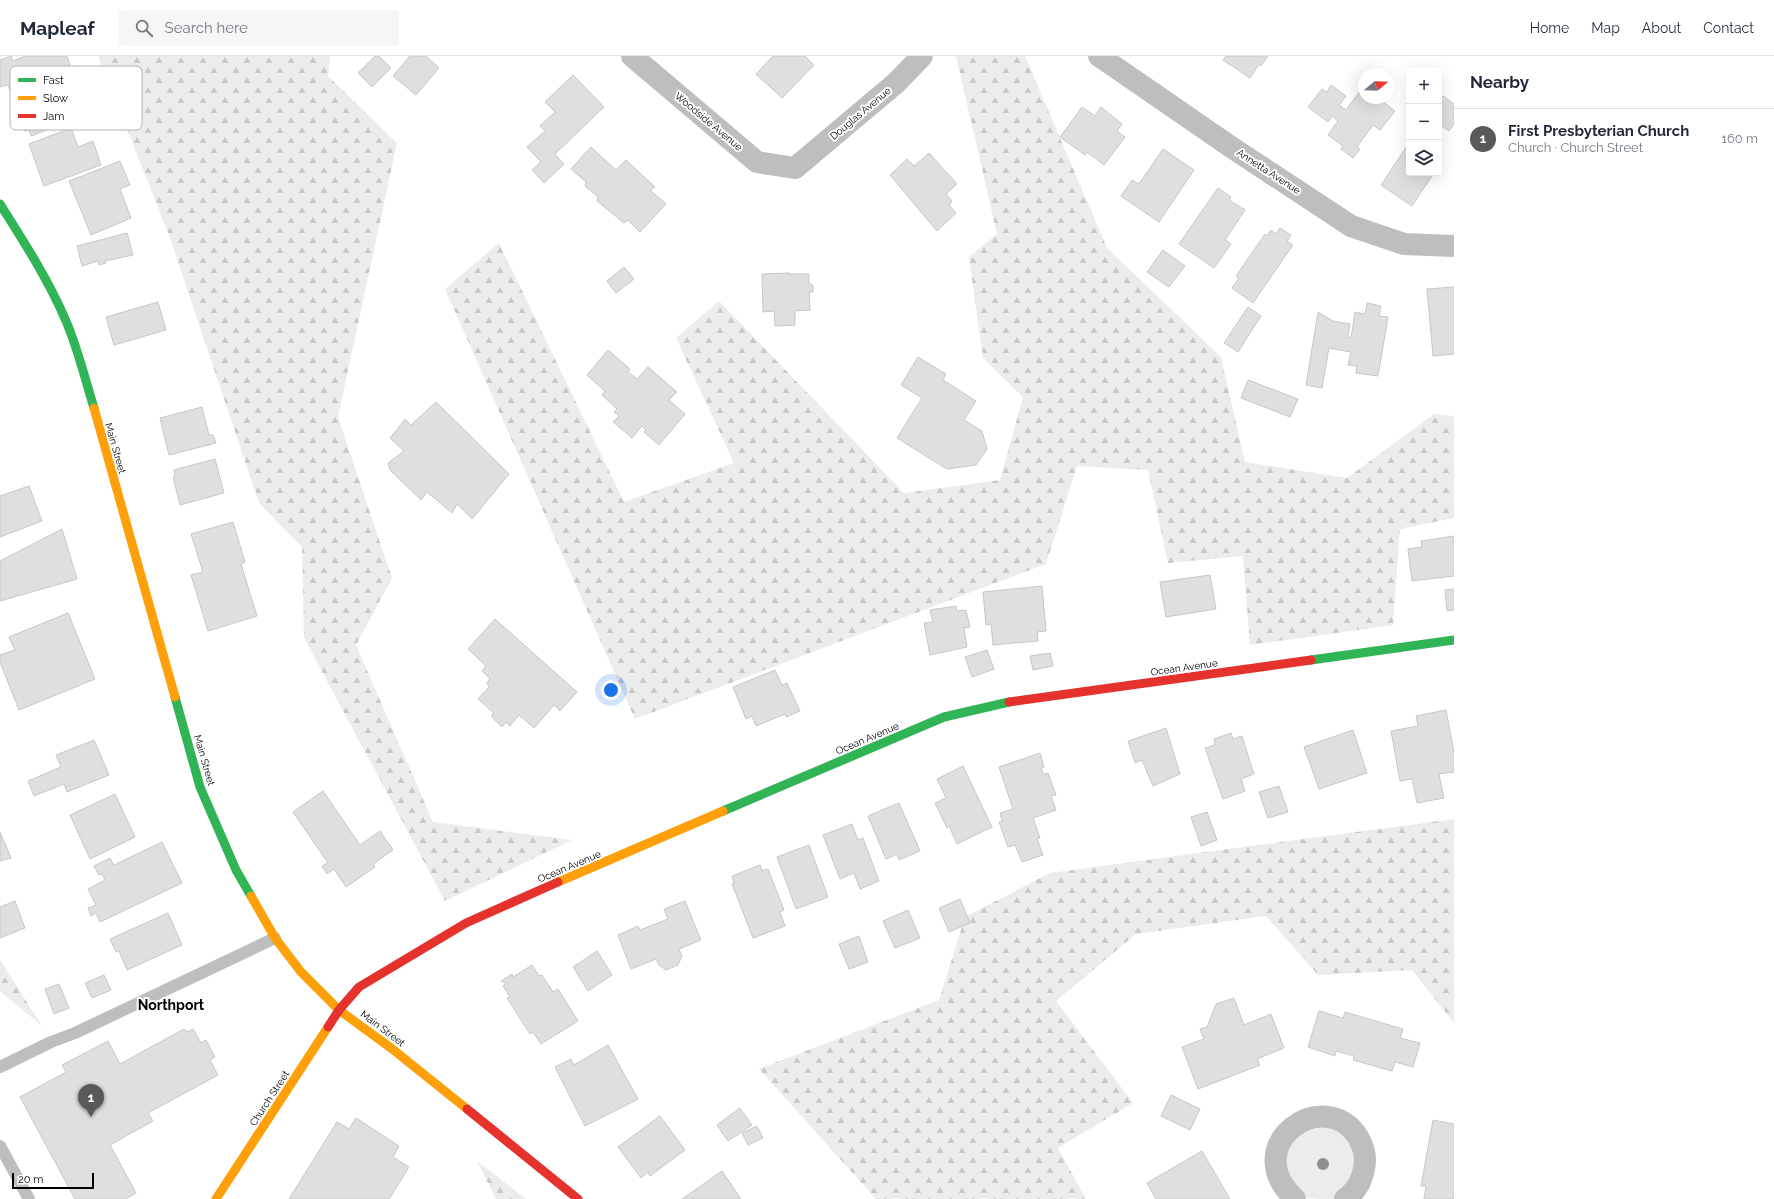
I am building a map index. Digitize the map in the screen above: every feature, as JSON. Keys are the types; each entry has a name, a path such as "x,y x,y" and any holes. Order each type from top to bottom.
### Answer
{"main road":[{"name":"Main Street","path":"0,204 60,306 71,333 80,359 200,787 236,870 275,938 301,972 339,1010 391,1048 578,1199"},
{"name":"Ocean Avenue","path":"339,1010 359,987 466,923 944,717 1012,701 1454,640"},
{"name":"Church Street","path":"216,1199 339,1010"}],"street":[{"name":"Woodside Avenue","path":"632,56 757,162 795,168"},
{"name":"Douglas Avenue","path":"795,168 896,83 922,56"},
{"name":"Annetta Avenue","path":"1099,56 1234,149 1351,226 1404,244 1454,246"},
{"path":"1295,1199 1285,1189 1278,1175 1276,1160 1279,1145 1287,1132 1299,1122 1314,1117 1329,1118 1343,1123 1354,1132 1362,1144 1365,1158 1364,1172 1359,1185 1345,1199"}],"lane":[{"path":"0,1068 51,1042 75,1033 275,938"},
{"path":"0,1146 29,1199"}],"green space":[{"path":"98,56 330,56 328,76 397,143 338,417 392,578 356,645 433,822 572,840 445,901 304,638 302,547 259,503 170,238 127,130 142,130 142,66 102,66"},
{"path":"956,56 1025,56 1107,248 1221,357 1245,462 1347,478 1434,414 1454,416 1454,518 1400,529 1393,625 1250,645 1243,556 1168,563 1148,470 1077,466 1046,564 635,719 445,289 499,243 624,502 734,463 676,338 719,301 904,493 1000,480 1023,397 983,358 969,257 997,234"},
{"path":"1454,819 1454,1023 1412,970 1318,975 1266,916 1136,934 1056,1001 1133,1103 1058,1148 1086,1199 876,1199 759,1069 939,1000 965,917 1050,873"},
{"path":"0,960 42,1026 0,991"},
{"path":"1314,1125 1340,1129 1361,1161 1338,1199 1307,1198 1294,1188 1287,1173 1287,1147 1291,1140"},
{"path":"477,1161 526,1199 496,1199"}],"building":[{"path":"11,56 13,61 25,56 67,56 70,65 10,66 10,90 8,85 0,87 0,60"},
{"path":"375,56 379,56 391,68 372,87 358,73"},
{"path":"410,56 426,56 439,68 416,95 393,76"},
{"path":"773,56 805,56 814,65 782,98 756,74"},
{"path":"1226,56 1268,56 1261,66 1259,64 1250,78 1223,60"},
{"path":"573,75 604,107 555,154 564,164 544,183 532,170 541,162 527,147 545,131 540,126 555,112 545,102"},
{"path":"1331,85 1346,96 1339,105 1346,110 1358,94 1358,104 1386,104 1395,111 1380,130 1373,125 1357,147 1360,149 1353,158 1341,149 1343,146 1328,135 1338,121 1332,116 1328,122 1308,107 1322,89 1327,92"},
{"path":"1443,96 1454,104 1454,124 1449,131 1442,126"},
{"path":"1082,107 1095,116 1101,107 1122,124 1117,131 1125,137 1104,165 1087,152 1085,155 1060,137"},
{"path":"29,130 46,130 31,136"},
{"path":"66,130 72,130 78,147 93,141 101,165 44,186 29,144"},
{"path":"591,147 616,170 626,160 655,187 650,190 666,204 640,232 628,220 624,223 597,201 598,197 585,186 586,182 571,169"},
{"path":"1406,148 1406,176 1432,176 1412,206 1381,185"},
{"path":"1163,149 1194,170 1159,222 1121,196 1132,180 1139,184"},
{"path":"929,153 957,184 946,194 952,201 949,205 956,213 937,231 890,175 907,159 914,166"},
{"path":"120,161 130,185 120,189 131,218 91,235 69,181"},
{"path":"1218,188 1231,197 1229,200 1245,210 1225,240 1231,244 1214,268 1179,244"},
{"path":"1280,228 1291,235 1287,241 1293,245 1253,303 1232,288 1239,278 1236,276 1265,234 1267,236 1271,230 1276,234"},
{"path":"127,233 133,255 105,261 106,263 99,265 98,261 82,266 77,246"},
{"path":"1163,250 1185,266 1169,287 1147,272"},
{"path":"624,267 634,279 616,293 607,281"},
{"path":"762,274 809,274 809,284 813,285 813,292 809,292 810,310 795,311 795,325 775,326 774,311 763,312"},
{"path":"1454,287 1454,354 1433,356 1427,289"},
{"path":"158,302 166,330 114,345 106,317"},
{"path":"1367,303 1381,306 1379,316 1388,317 1378,376 1356,373 1357,366 1348,365 1351,352 1329,348 1322,388 1306,385 1318,312 1333,321 1350,324 1348,337 1351,338 1355,312 1365,314"},
{"path":"1248,307 1261,316 1238,352 1224,343"},
{"path":"608,350 630,369 628,372 637,379 648,367 677,392 669,400 685,414 659,445 644,432 646,430 642,426 632,438 613,422 619,416 614,412 617,409 602,395 605,391 587,375"},
{"path":"918,357 946,374 943,380 976,401 964,420 982,431 987,449 976,465 947,469 897,438 922,398 901,385"},
{"path":"1248,380 1298,399 1290,417 1241,398"},
{"path":"436,402 509,474 472,519 457,504 452,513 427,492 421,500 390,470 388,463 404,451 390,438 405,419 411,425"},
{"path":"202,407 209,435 213,435 216,443 169,455 160,418"},
{"path":"215,459 224,493 180,505 173,477 175,477 174,470"},
{"path":"29,486 42,521 0,537 0,496"},
{"path":"233,522 245,562 241,564 257,616 208,631 191,575 203,572 191,534"},
{"path":"62,529 77,579 0,601 0,561"},
{"path":"1454,536 1454,576 1412,581 1408,549 1422,547 1421,541"},
{"path":"1210,575 1216,609 1166,617 1160,582"},
{"path":"1042,586 1046,631 1037,632 1038,641 993,645 991,624 986,625 983,592"},
{"path":"1454,589 1454,610 1447,611 1445,590"},
{"path":"956,606 957,611 966,610 970,627 964,628 967,647 930,655 924,623 933,622 930,610"},
{"path":"68,613 95,679 19,710 0,662 0,655 15,650 9,637"},
{"path":"495,619 577,692 560,711 554,705 534,728 519,715 510,726 506,722 502,727 491,716 494,713 478,699 489,687 487,683 490,679 482,671 486,666 468,649"},
{"path":"987,650 994,669 972,677 965,657"},
{"path":"1050,653 1053,666 1033,670 1030,656"},
{"path":"775,670 782,685 787,683 800,711 786,717 785,714 756,726 752,716 746,719 733,687"},
{"path":"1446,710 1454,752 1454,772 1439,774 1444,798 1417,803 1412,779 1400,781 1391,731 1418,726 1416,716"},
{"path":"1166,728 1180,774 1153,786 1142,760 1135,763 1128,741"},
{"path":"1353,730 1367,773 1319,789 1304,747"},
{"path":"1231,733 1233,739 1242,736 1254,774 1241,779 1245,791 1223,799 1205,748 1215,745 1214,739"},
{"path":"94,740 109,775 67,792 64,784 34,796 28,781 61,767 56,755"},
{"path":"1040,753 1044,767 1041,768 1044,775 1048,773 1056,795 1051,796 1056,810 1033,818 1040,838 1037,839 1043,855 1022,862 1015,845 1008,847 999,822 1002,821 1000,813 1013,809 999,767"},
{"path":"963,766 992,827 957,844 949,826 947,828 935,803 946,798 937,779"},
{"path":"1279,786 1288,812 1268,818 1259,792"},
{"path":"323,791 360,845 380,831 393,850 373,864 375,867 346,887 334,869 327,874 322,866 328,863 293,812"},
{"path":"115,794 135,837 90,859 70,815"},
{"path":"899,803 920,851 899,860 897,854 886,859 868,816"},
{"path":"1207,812 1217,840 1201,846 1191,817"},
{"path":"852,824 858,840 863,838 879,881 860,889 854,873 840,879 823,835"},
{"path":"0,832 11,858 0,861"},
{"path":"162,842 182,883 100,922 96,913 91,916 88,908 96,905 88,889 105,880 102,874 99,875 94,866 110,858 114,865"},
{"path":"809,845 828,897 796,909 777,857"},
{"path":"760,865 762,871 768,869 784,910 780,912 785,926 753,938 732,884 734,883 732,876"},
{"path":"960,899 970,923 949,932 939,908"},
{"path":"15,901 25,928 0,938 0,907"},
{"path":"685,901 701,940 679,949 682,956 678,965 666,970 659,965 656,959 631,969 618,935 638,926 640,930 668,919 664,909"},
{"path":"908,910 920,938 895,948 883,921"},
{"path":"168,913 182,945 127,970 119,951 116,952 110,939"},
{"path":"859,936 868,962 849,969 839,944"},
{"path":"597,951 612,975 588,991 573,967"},
{"path":"532,965 539,976 542,975 553,992 558,989 578,1021 541,1044 533,1032 530,1034 507,998 510,997 503,986 506,983 501,981 512,974 513,977"},
{"path":"104,975 111,990 92,998 85,983"},
{"path":"59,984 69,1008 54,1014 45,989"},
{"path":"1234,998 1244,1025 1271,1014 1284,1048 1257,1059 1260,1065 1198,1089 1182,1047 1204,1039 1200,1029 1207,1027 1216,1004"},
{"path":"1319,1011 1343,1018 1345,1012 1403,1029 1400,1038 1420,1043 1413,1067 1395,1062 1392,1071 1353,1060 1354,1056 1336,1051 1335,1056 1308,1047"},
{"path":"184,1029 187,1032 193,1029 201,1043 206,1040 215,1057 210,1060 218,1075 148,1113 153,1121 110,1145 136,1193 126,1199 75,1199 20,1097 66,1072 62,1065 108,1041 120,1064"},
{"path":"608,1045 638,1099 585,1126 555,1067 571,1059 574,1065"},
{"path":"1171,1095 1200,1109 1190,1130 1161,1116"},
{"path":"740,1108 752,1125 728,1141 717,1125"},
{"path":"660,1116 685,1150 650,1176 648,1172 641,1178 618,1147"},
{"path":"356,1118 399,1146 393,1157 409,1167 389,1199 289,1199 337,1122 349,1129"},
{"path":"1433,1120 1454,1124 1454,1199 1424,1199 1426,1186 1421,1186"},
{"path":"757,1126 763,1138 748,1145 742,1133"},
{"path":"1202,1151 1230,1199 1156,1199 1147,1183"},
{"path":"722,1171 741,1199 682,1199"}],"traffic: fast":[{"path":"0,204 35,261 59,305 74,342 94,408"},
{"path":"1311,660 1454,640"},
{"path":"175,697 200,787 236,870 251,896"},
{"path":"723,811 944,717 1009,702"}],"traffic: slow":[{"path":"94,408 175,697"},
{"path":"558,882 723,811"},
{"path":"251,896 275,938 301,972 339,1010 391,1048 467,1109"},
{"path":"216,1199 328,1027"}],"traffic: jam":[{"path":"1009,702 1311,660"},
{"path":"328,1027 339,1010 359,987 466,923 558,882"},
{"path":"467,1109 578,1199"}],"place":[{"name":"First Presbyterian Church","path":"91,1117"}],"district":[{"name":"Northport","path":"171,1005"}]}
